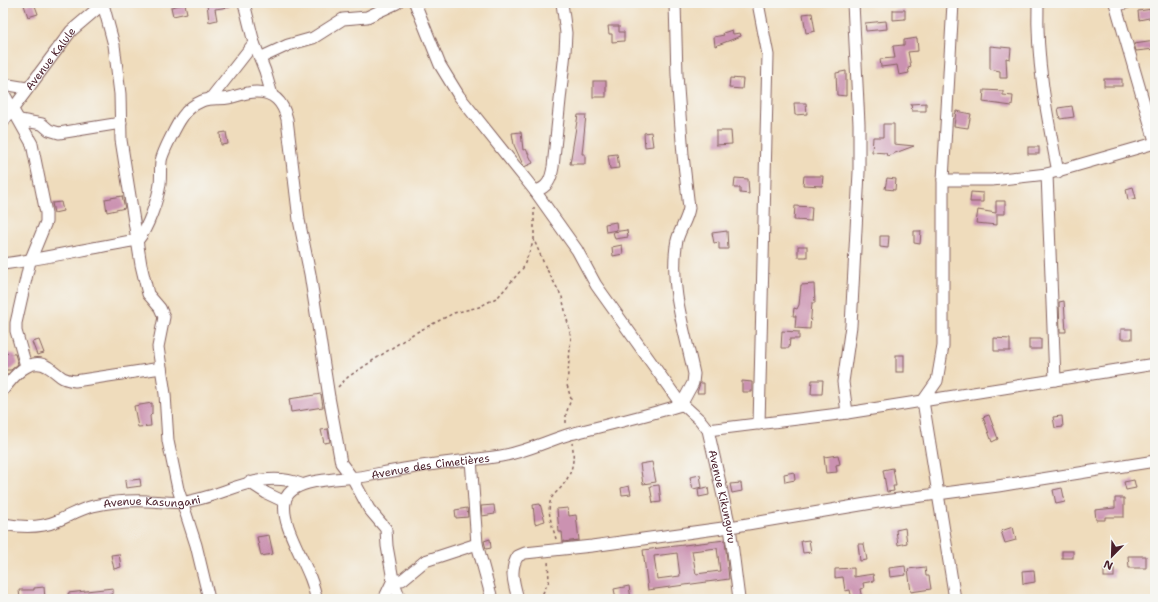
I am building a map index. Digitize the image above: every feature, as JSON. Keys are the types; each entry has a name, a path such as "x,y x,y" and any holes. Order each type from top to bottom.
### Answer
{"street":[{"path":"244,3 254,43 270,83 272,95"},
{"path":"260,58 288,45 313,38 343,19 367,17 397,3"},
{"path":"415,3 440,65 459,96 535,191 577,250 596,285 682,405 700,420 708,430 847,413 1155,364"},
{"path":"535,191 543,189 548,184 553,167 565,52 566,33 562,3"},
{"path":"675,3 677,75 683,155 689,208 688,217 677,238 675,293 694,374 693,383 682,405"},
{"path":"758,3 768,55 759,424"},
{"path":"847,413 843,382 851,326 859,172 859,124 853,3"},
{"path":"953,3 943,180 943,346 937,381 923,401 955,599"},
{"path":"1038,3 1039,49 1044,99 1058,172"},
{"path":"103,4 114,44 120,94 121,140 141,264 148,294 160,308 164,317 158,347 164,394 166,429 178,489 196,545 208,599"},
{"name":"Avenue Kalule","path":"3,122 71,31 103,4"},
{"path":"943,180 992,180 1047,174 1058,172 1155,142 1119,4"},
{"path":"211,98 254,43"},
{"path":"3,84 27,88"},
{"path":"3,92 20,120 32,144 46,213 46,222 30,261 16,331 26,366"},
{"path":"3,264 30,261 109,244 138,240 145,229 157,199 160,185 160,162 163,153 182,116 195,105 211,98 230,98 249,92 262,92 272,95 284,108 287,119 299,220 310,274 329,397 341,462 353,479 368,509 386,529 386,546 393,580 400,599"},
{"path":"20,120 42,124 49,130 59,133 121,124"},
{"path":"1047,174 1056,380"},
{"path":"3,390 26,366 35,364 48,366 58,376 66,380 75,381 161,368"},
{"name":"Avenue des Cimetières","path":"301,484 353,479 471,459 500,456 522,451 569,435 628,421 682,405"},
{"name":"Avenue Kikunguru","path":"708,430 730,527 739,599"},
{"path":"471,459 477,544 492,599"},
{"path":"518,599 513,583 512,568 518,556 525,553 730,527 938,493 1060,477 1155,461"},
{"path":"334,480 341,462"},
{"name":"Avenue Kasungani","path":"3,524 18,527 56,522 86,507 109,502 128,500 183,503 215,495 249,482 280,479 301,484"},
{"path":"249,482 266,494 285,502"},
{"path":"301,484 293,489 285,502 288,527 304,561 316,599"},
{"path":"393,580 402,580 425,561 477,544"},
{"path":"384,599 393,580"}],"path":[{"path":"953,3 991,6"},
{"path":"535,191 533,217 534,240 545,266 562,297 571,337 567,385 571,399 565,420 574,452 573,463 565,482 551,500 550,519 556,541 553,548 547,551 549,581 540,599"},
{"path":"329,397 348,377 413,334 454,313 479,307 498,297 523,268 534,240"}],"building":[{"path":"34,3 38,14 28,17 24,5"},
{"path":"207,3 229,3 230,7 215,9 217,20 209,22"},
{"path":"185,4 187,13 173,16 171,7"},
{"path":"1152,9 1154,17 1139,20 1138,11"},
{"path":"893,10 905,10 905,19 893,20"},
{"path":"812,13 815,31 806,33 803,14"},
{"path":"886,21 887,29 866,31 865,23"},
{"path":"608,26 619,26 619,32 624,32 624,41 612,42 612,34 609,34"},
{"path":"732,30 733,34 740,33 741,36 715,46 714,37 724,35 723,33"},
{"path":"917,38 918,51 908,52 911,67 908,68 909,73 899,75 897,65 881,67 880,59 895,58 893,46 904,45 904,40"},
{"path":"1155,41 1155,49 1136,51 1134,44"},
{"path":"990,46 1011,48 1010,59 1006,58 1007,78 1000,78 1000,71 990,69"},
{"path":"846,71 846,96 837,95 836,73"},
{"path":"730,78 743,79 742,89 729,88"},
{"path":"1104,79 1122,79 1122,86 1104,86"},
{"path":"593,81 606,81 606,97 593,97"},
{"path":"984,90 1003,91 1003,95 1013,96 1012,106 983,102"},
{"path":"794,103 806,103 807,114 795,115"},
{"path":"926,103 926,111 912,111 911,104"},
{"path":"1072,106 1074,117 1060,119 1058,108"},
{"path":"956,111 971,114 968,128 954,126"},
{"path":"578,115 586,115 582,154 585,154 585,164 570,164"},
{"path":"883,124 894,124 894,144 914,146 887,156 886,153 872,152 873,137 883,137"},
{"path":"716,131 731,131 732,144 716,145"},
{"path":"226,132 228,144 221,145 220,133"},
{"path":"521,132 523,150 526,149 533,163 524,167 514,145 512,133"},
{"path":"651,132 653,146 645,147 644,133"},
{"path":"1028,147 1039,147 1039,154 1028,154"},
{"path":"617,154 619,168 610,169 608,155"},
{"path":"804,176 823,176 822,186 803,185"},
{"path":"735,178 748,179 749,194 740,193 740,188 734,188"},
{"path":"887,178 896,179 895,190 885,189"},
{"path":"1133,187 1136,198 1128,200 1126,189"},
{"path":"971,192 983,193 983,202 970,202"},
{"path":"122,196 125,208 107,212 105,199"},
{"path":"996,201 1005,201 1005,214 997,214 997,225 976,223 978,210 996,213"},
{"path":"61,202 63,211 54,213 52,203"},
{"path":"795,206 812,207 811,221 794,220"},
{"path":"616,222 617,230 606,232 605,224"},
{"path":"627,230 628,237 615,239 613,232"},
{"path":"727,231 728,249 719,249 719,242 714,243 712,233"},
{"path":"914,231 921,231 920,244 914,243"},
{"path":"880,236 889,236 888,248 880,247"},
{"path":"622,245 623,254 613,256 612,247"},
{"path":"798,246 807,246 807,257 798,257"},
{"path":"814,284 815,303 812,303 810,329 795,328 796,316 793,316 794,308 797,309 799,305 801,285"},
{"path":"1064,301 1066,332 1060,332 1059,302"},
{"path":"1121,329 1132,329 1132,339 1121,339"},
{"path":"782,331 799,332 799,339 790,339 789,348 781,348"},
{"path":"994,338 1010,339 1010,351 994,351"},
{"path":"1029,339 1041,339 1041,349 1029,349"},
{"path":"39,340 44,353 37,355 32,342"},
{"path":"3,353 15,354 18,364 11,370 3,370"},
{"path":"896,355 904,355 904,372 896,372"},
{"path":"812,380 823,380 822,394 811,394"},
{"path":"742,381 752,382 752,392 742,392"},
{"path":"700,383 704,383 704,393 697,393"},
{"path":"321,394 323,407 291,412 289,399"},
{"path":"152,403 152,414 150,416 151,426 138,427 134,406"},
{"path":"989,415 998,439 992,442 983,417"},
{"path":"1062,416 1063,427 1055,428 1053,417"},
{"path":"328,429 330,442 324,443 321,430"},
{"path":"838,455 840,464 836,465 837,472 826,473 824,457"},
{"path":"652,462 656,482 643,484 640,464"},
{"path":"893,468 896,486 893,486 894,491 887,492 883,470"},
{"path":"794,472 795,480 785,482 784,474"},
{"path":"700,475 702,487 693,489 690,477"},
{"path":"140,479 141,486 126,488 125,481"},
{"path":"1134,480 1136,488 1126,490 1124,482"},
{"path":"741,483 742,491 732,493 730,484"},
{"path":"659,485 661,502 653,503 650,486"},
{"path":"629,486 631,494 622,495 621,488"},
{"path":"708,487 709,495 699,497 698,489"},
{"path":"1062,488 1065,502 1056,504 1053,490"},
{"path":"1115,498 1124,498 1124,517 1105,517 1105,520 1096,520 1095,510 1115,508"},
{"path":"540,504 545,521 535,524 533,505"},
{"path":"494,505 495,514 482,516 481,506"},
{"path":"467,508 468,517 456,518 455,510"},
{"path":"568,508 569,516 576,515 579,540 563,542 562,532 559,532 557,509"},
{"path":"1013,527 1016,540 1005,543 1001,531"},
{"path":"905,528 907,543 898,545 896,530"},
{"path":"269,535 273,554 261,556 257,537"},
{"path":"490,539 491,548 486,549 484,541"},
{"path":"725,540 729,579 648,590 643,550","holes":["717,548 720,571 696,574 692,551","677,553 680,576 657,579 654,556"]},
{"path":"809,540 811,552 803,553 801,541"},
{"path":"858,544 864,544 867,560 860,561"},
{"path":"1062,551 1073,551 1073,558 1062,558"},
{"path":"119,554 121,567 114,569 111,555"},
{"path":"1128,556 1146,556 1146,568 1129,568"},
{"path":"905,566 906,575 890,577 889,568"},
{"path":"925,567 926,576 929,576 931,589 911,592 908,569"},
{"path":"854,568 854,577 873,574 874,581 863,583 864,588 860,589 862,599 852,599 850,590 845,591 843,577 835,578 835,569"},
{"path":"1104,569 1114,569 1114,577 1104,577"},
{"path":"1034,570 1035,582 1023,584 1022,571"},
{"path":"629,586 631,599 616,599 614,589"},
{"path":"44,587 45,599 20,599 19,590 34,590 34,588"},
{"path":"113,588 113,594 69,599 68,593"}]}
